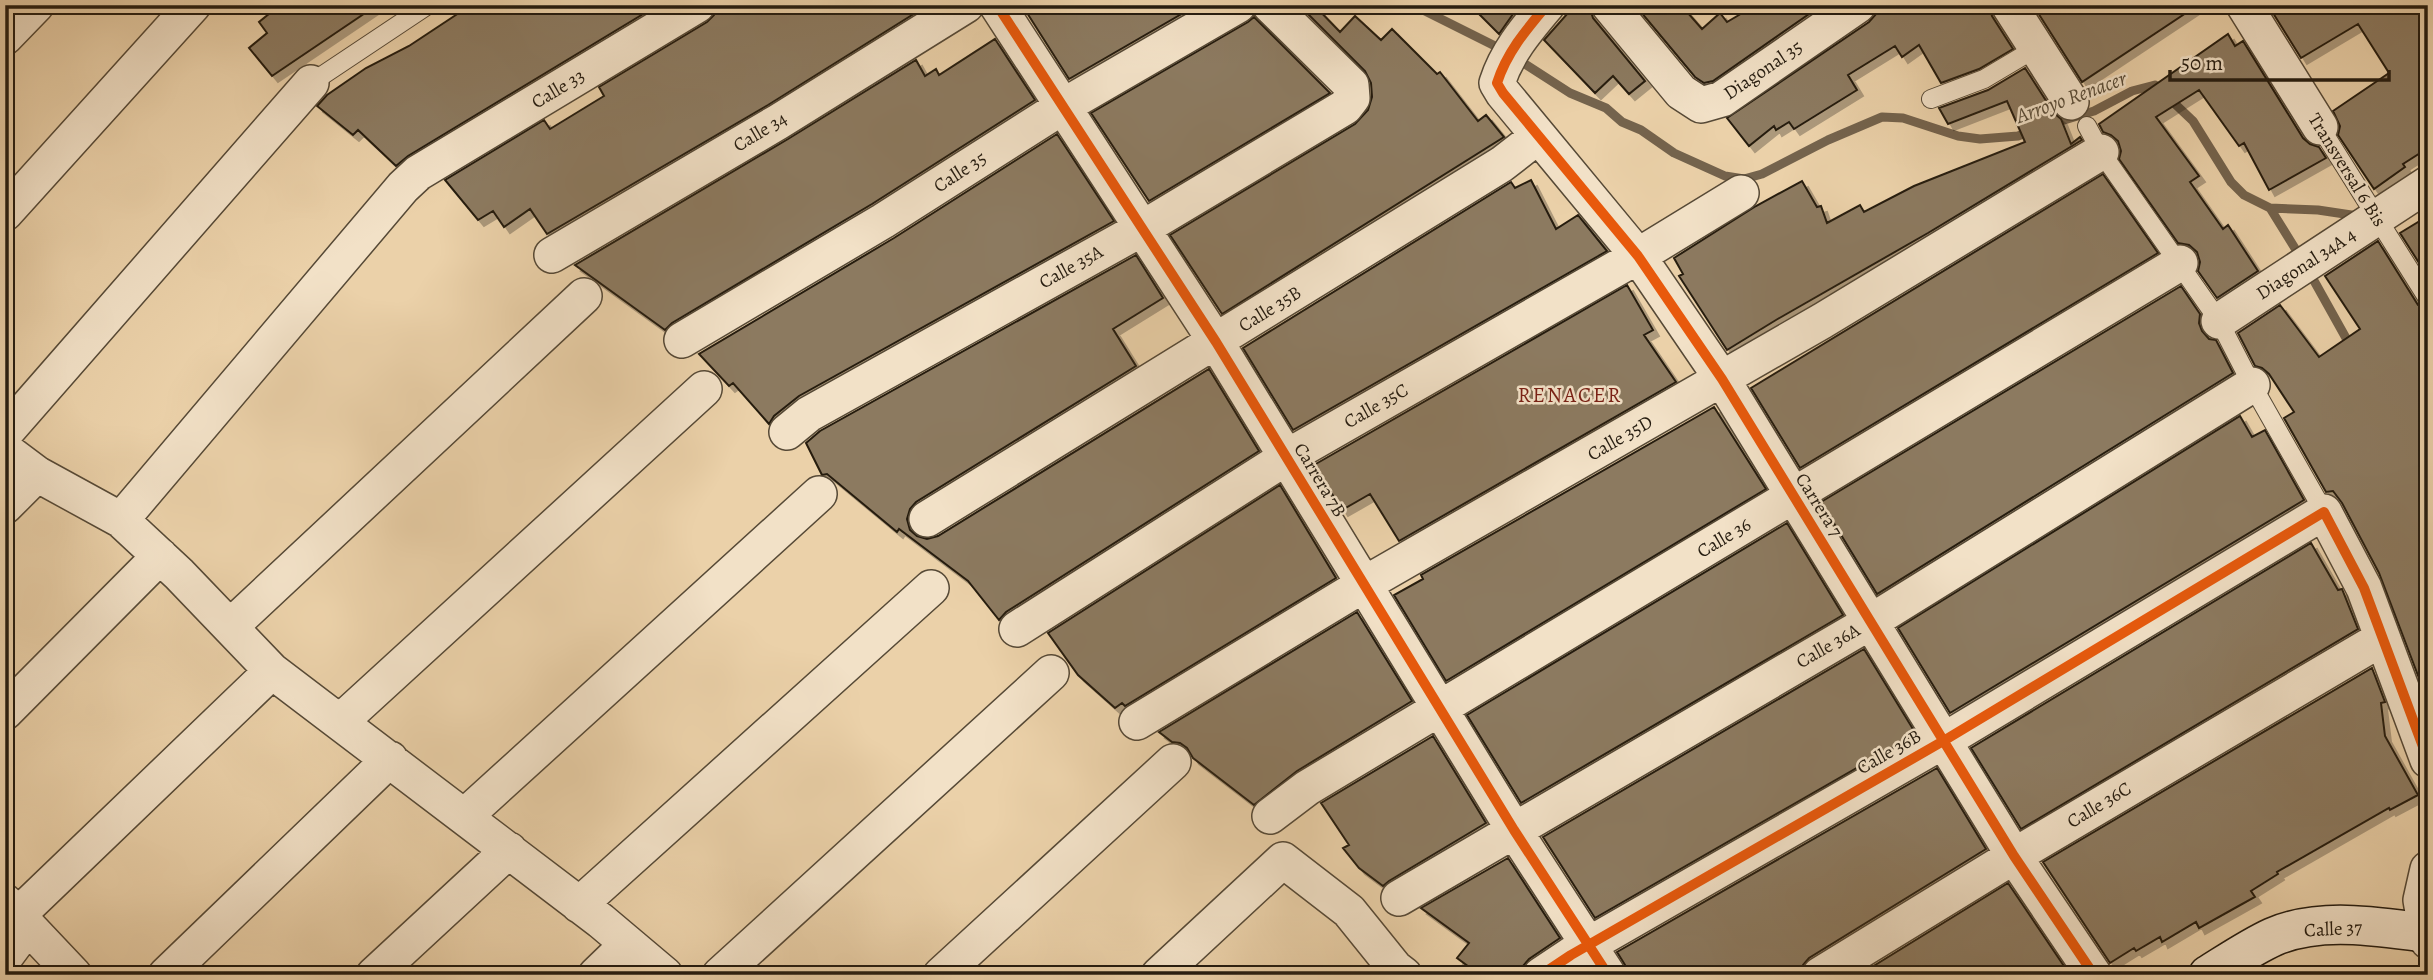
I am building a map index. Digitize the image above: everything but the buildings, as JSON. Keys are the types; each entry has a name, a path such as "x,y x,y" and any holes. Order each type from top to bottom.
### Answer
{"main road":[{"name":"Calle 37","path":"2208,975 2273,937 2310,926 2348,925 2427,935"}],"street":[{"path":"5,37 36,5"},
{"path":"5,213 193,5"},
{"name":"Calle 33","path":"121,520 403,187 418,173 697,5"},
{"name":"Calle 34","path":"552,255 778,122 966,5"},
{"name":"Carrera 7B","path":"997,5 1216,342 1514,830 1608,975"},
{"name":"Calle 35","path":"682,340 883,221 1062,107 1238,5"},
{"name":"Calle 35A","path":"787,432 809,414 1143,228 1345,107 1352,98 1351,85 1270,5"},
{"name":"Carrera 7","path":"1547,5 1509,55 1497,83 1638,256 1722,379 2014,856 2094,975"},
{"name":"Diagonal 35","path":"1609,5 1681,92 1701,105 1721,99 1858,5"},
{"path":"2009,5 2086,127"},
{"name":"Transversal 6 Bis","path":"2244,5 2320,127"},
{"path":"5,433 311,83"},
{"name":"Calle 35D","path":"1137,722 1363,585 1722,379 2086,127"},
{"name":"Calle 35B","path":"927,519 1502,164 1538,136"},
{"name":"Diagonal 34A 4","path":"2219,321 2428,184"},
{"name":"Calle 35C","path":"1017,629 1287,457 1741,194"},
{"name":"Calle 36","path":"1270,816 1307,788 2180,263"},
{"path":"230,627 584,296"},
{"name":"Calle 36A","path":"1399,898 1871,621 2252,385"},
{"path":"340,722 704,389"},
{"path":"5,450 37,474 121,520 160,556 272,671 509,850 665,975"},
{"path":"5,506 37,474"},
{"path":"465,816 819,495"},
{"path":"2324,512 2364,588 2381,639 2419,714 2428,760"},
{"name":"Calle 36B","path":"1541,975 1588,945 1945,740 2324,512"},
{"path":"5,712 160,556"},
{"path":"579,905 931,588"},
{"name":"Calle 36C","path":"1820,975 2014,856 2381,639"},
{"path":"5,957 17,915 272,671"},
{"path":"720,975 1051,673"},
{"path":"166,975 390,759"},
{"path":"941,975 1173,762"},
{"path":"374,975 509,850"},
{"path":"1159,975 1283,860 1349,911 1396,973"},
{"path":"2427,935 2421,900 2428,870"},
{"path":"17,915 74,975"},
{"path":"596,975 628,944"}],"lane":[{"path":"311,83 428,5"},
{"path":"1931,99 1984,79 2036,48"},
{"path":"2086,127 2219,321 2324,512"},
{"name":"Transversal 6 Bis","path":"2320,127 2428,299"}],"waterway":[{"name":"Arroyo Renacer","path":"1413,5 1503,50"},
{"name":"Arroyo Renacer","path":"1514,57 1570,93 1606,108 1622,122 1641,130 1674,153 1725,176 1744,179 1762,174 1828,140 1882,117 1903,118 1958,136 1980,139 2018,136 2031,131"},
{"name":"Arroyo Renacer","path":"2051,124 2094,111 2132,91 2155,85 2193,121 2231,182 2244,195 2270,208 2301,258"},
{"path":"2270,208 2318,210 2358,216"},
{"name":"Arroyo Renacer","path":"2308,270 2351,347"}],"cycle path":[{"path":"997,5 1216,342 1514,830 1608,975"},
{"path":"1547,5 1512,51 1497,83 1638,256 1722,379 2014,856 2094,975"},
{"path":"1541,975 1571,955 1945,740 2324,512 2364,588 2428,760"}],"district":[{"name":"RENACER","path":"1570,395"}]}
